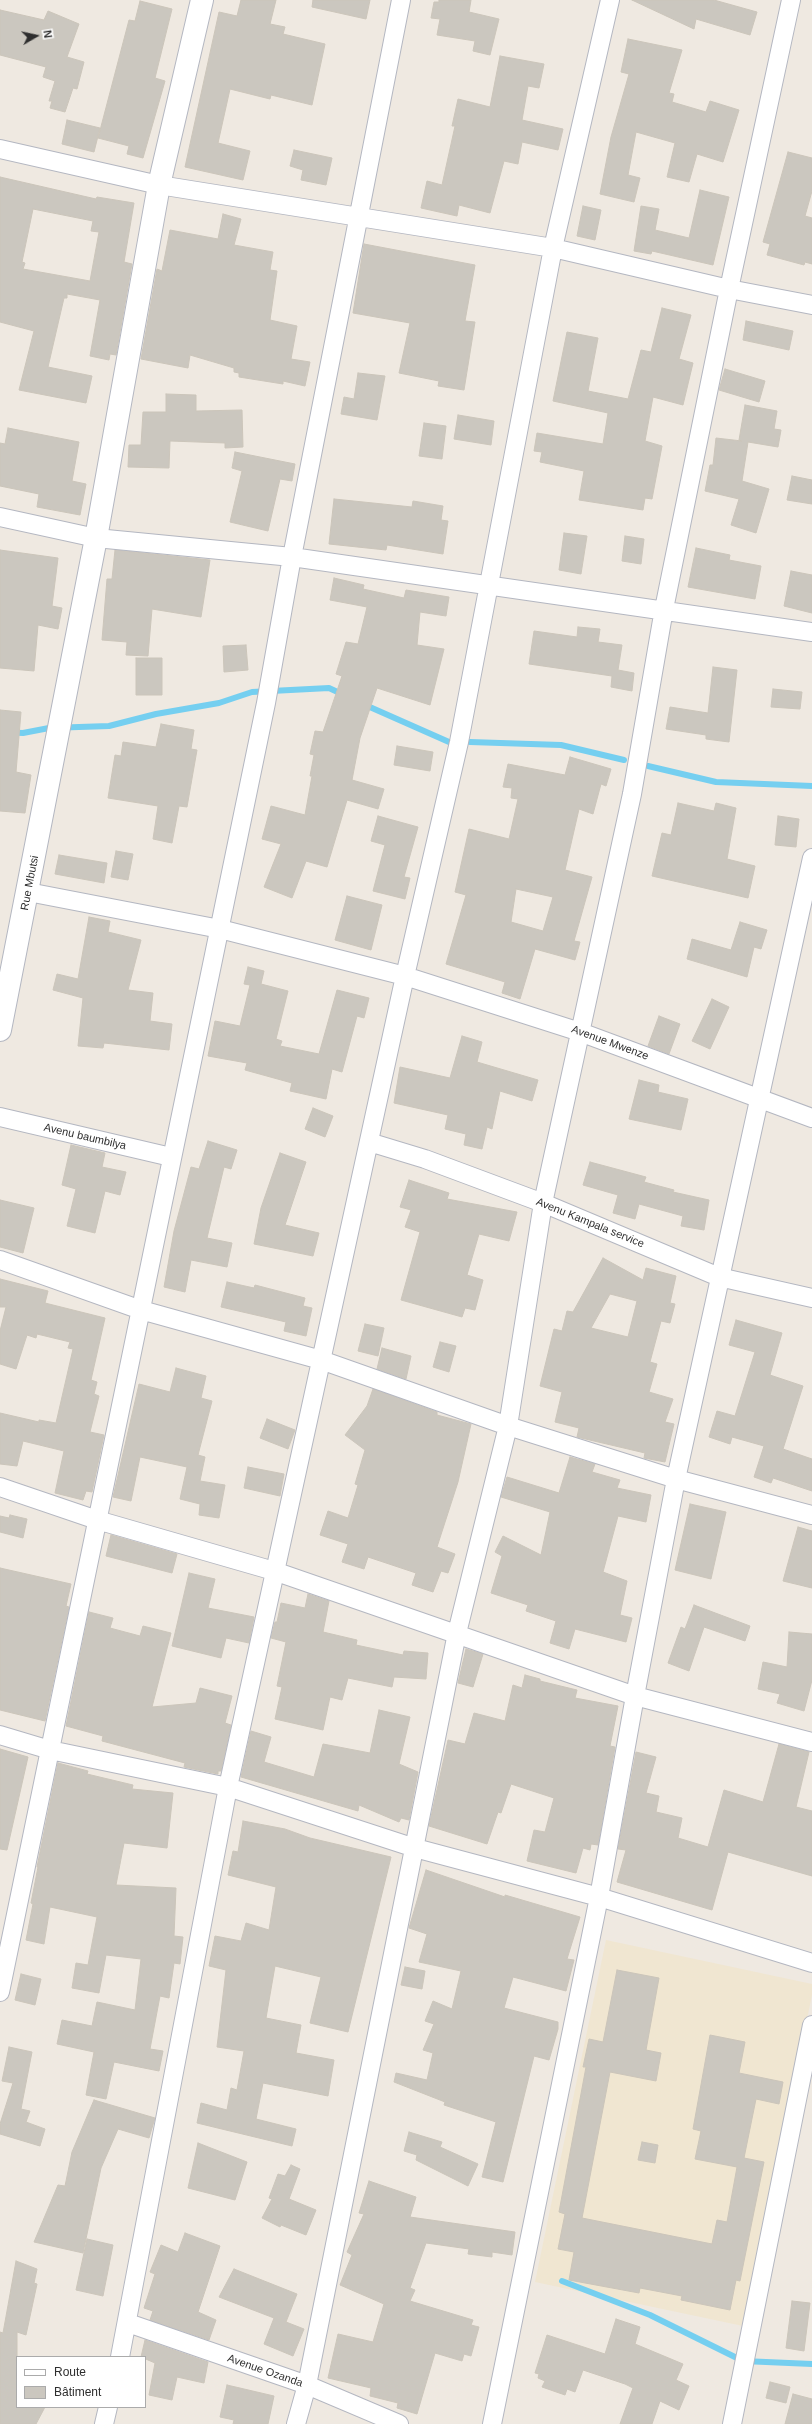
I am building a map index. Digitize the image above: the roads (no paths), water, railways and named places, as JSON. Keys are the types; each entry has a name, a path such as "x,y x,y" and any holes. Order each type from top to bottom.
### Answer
{"street":[{"path":"96,538 159,185 202,0"},
{"path":"0,1992 141,1310 171,1157 220,929 266,703 292,557 360,218 401,0"},
{"path":"120,2356 128,2323 228,1787 405,976 458,742 553,248 610,0"},
{"path":"296,2424 307,2385 457,1633 508,1426 543,1204 632,794 664,609 729,289 791,0"},
{"path":"0,149 159,185 553,248 729,289 812,305"},
{"path":"0,517 96,538 292,557 489,587 664,609 812,632"},
{"name":"Rue Mbutsi","path":"0,1030 96,538"},
{"path":"492,2424 599,1897 676,1480 719,1277 760,1099 812,858"},
{"name":"Avenue Mwenze","path":"28,892 220,929 405,976 580,1032 812,1118"},
{"name":"Avenu baumbilya","path":"0,1116 171,1157"},
{"name":"Avenu Kampala service","path":"369,1142 425,1159 543,1204 719,1277 812,1298"},
{"path":"0,1260 141,1310 321,1360 508,1426 676,1480 812,1515"},
{"path":"0,1488 97,1520 274,1572 457,1633 635,1696 812,1742"},
{"path":"0,1735 50,1750 228,1787 415,1848 599,1897 812,1962"},
{"path":"732,2424 812,2025"},
{"name":"Avenue Ozanda","path":"128,2323 307,2385 399,2424"},
{"path":"104,2424 108,2408"}],"waterway":[{"path":"0,732 23,733 49,728 109,726 156,714 219,703 252,692 329,688 344,695"},
{"path":"363,704 449,742"},
{"path":"470,742 561,745 624,760"},
{"path":"648,766 716,782 812,786"},
{"path":"562,2281 650,2315 743,2361 812,2364"}]}
